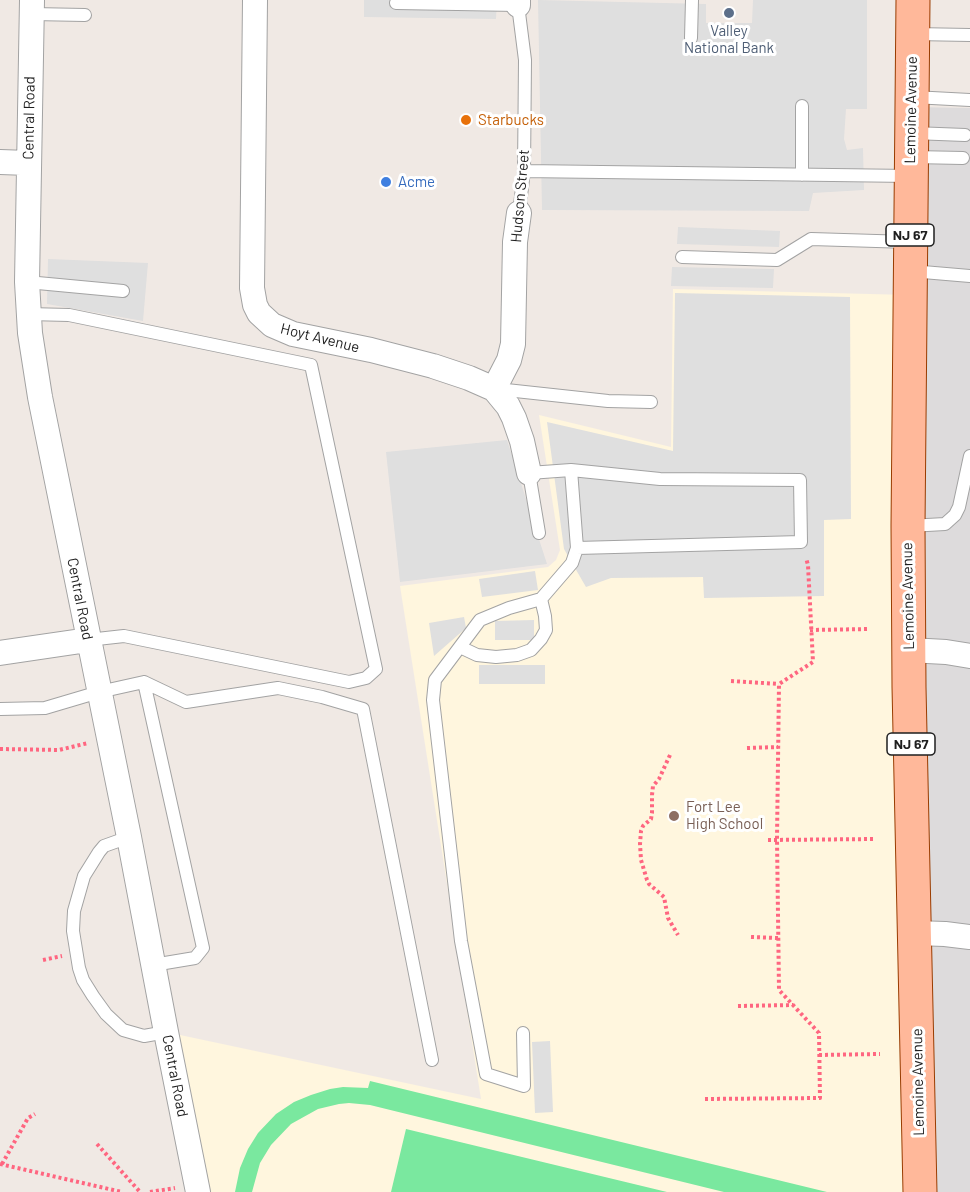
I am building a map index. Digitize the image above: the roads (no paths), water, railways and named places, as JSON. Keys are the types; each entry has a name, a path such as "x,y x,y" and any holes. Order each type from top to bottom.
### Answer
{"main road":[{"name":"Lemoine Avenue","path":"913,0 908,526 920,1192"}],"street":[{"name":"Hoyt Avenue","path":"255,0 252,288 259,313 272,325 293,334 371,350 445,369 494,389"},
{"name":"Central Road","path":"32,7 28,164 28,314 40,397 110,739 198,1192"},
{"path":"0,162 28,164"},
{"name":"Hudson Street","path":"494,389 509,360 513,344 515,242 519,213"},
{"path":"494,389 508,406 514,418 529,473"},
{"path":"0,653 88,640"},
{"path":"909,650 970,656"},
{"path":"915,933 970,937"}],"lane":[{"path":"691,38 692,0"},
{"path":"396,3 518,2"},
{"name":"Hudson Street","path":"518,2 525,60 524,171 519,213"},
{"path":"32,7 85,15"},
{"path":"913,34 970,35"},
{"path":"912,97 970,100"},
{"path":"802,106 802,175"},
{"path":"524,171 802,175 911,155 965,135"},
{"path":"911,155 963,158"},
{"path":"682,257 777,260 811,239 910,256 970,276"},
{"path":"27,282 123,291"},
{"path":"28,314 69,315 311,365 376,669 366,678 349,682 124,636 88,640"},
{"path":"494,389 608,401 651,402"},
{"path":"908,526 945,524 955,515 960,507 970,456"},
{"path":"523,1033 524,1086 486,1074 460,941 433,700 435,680 480,620 509,608 541,599 572,563 577,548 571,470"},
{"path":"539,533 529,473 571,470 660,479 800,480 801,542 577,548"},
{"path":"460,647 477,655 496,657 517,655 531,650 546,630 541,599"},
{"path":"144,682 203,948 195,958 153,965"},
{"path":"0,709 45,708 144,682 186,702 278,688 363,709 432,1060"},
{"path":"129,837 104,846 84,876 74,911 73,931 79,968 93,996 106,1014 123,1030 144,1036 166,1032"}],"place":[{"name":"Valley National Bank","path":"729,13"},
{"name":"Starbucks","path":"466,120"},
{"name":"Acme","path":"386,182"},
{"name":"Fort Lee High School","path":"674,816"}]}
